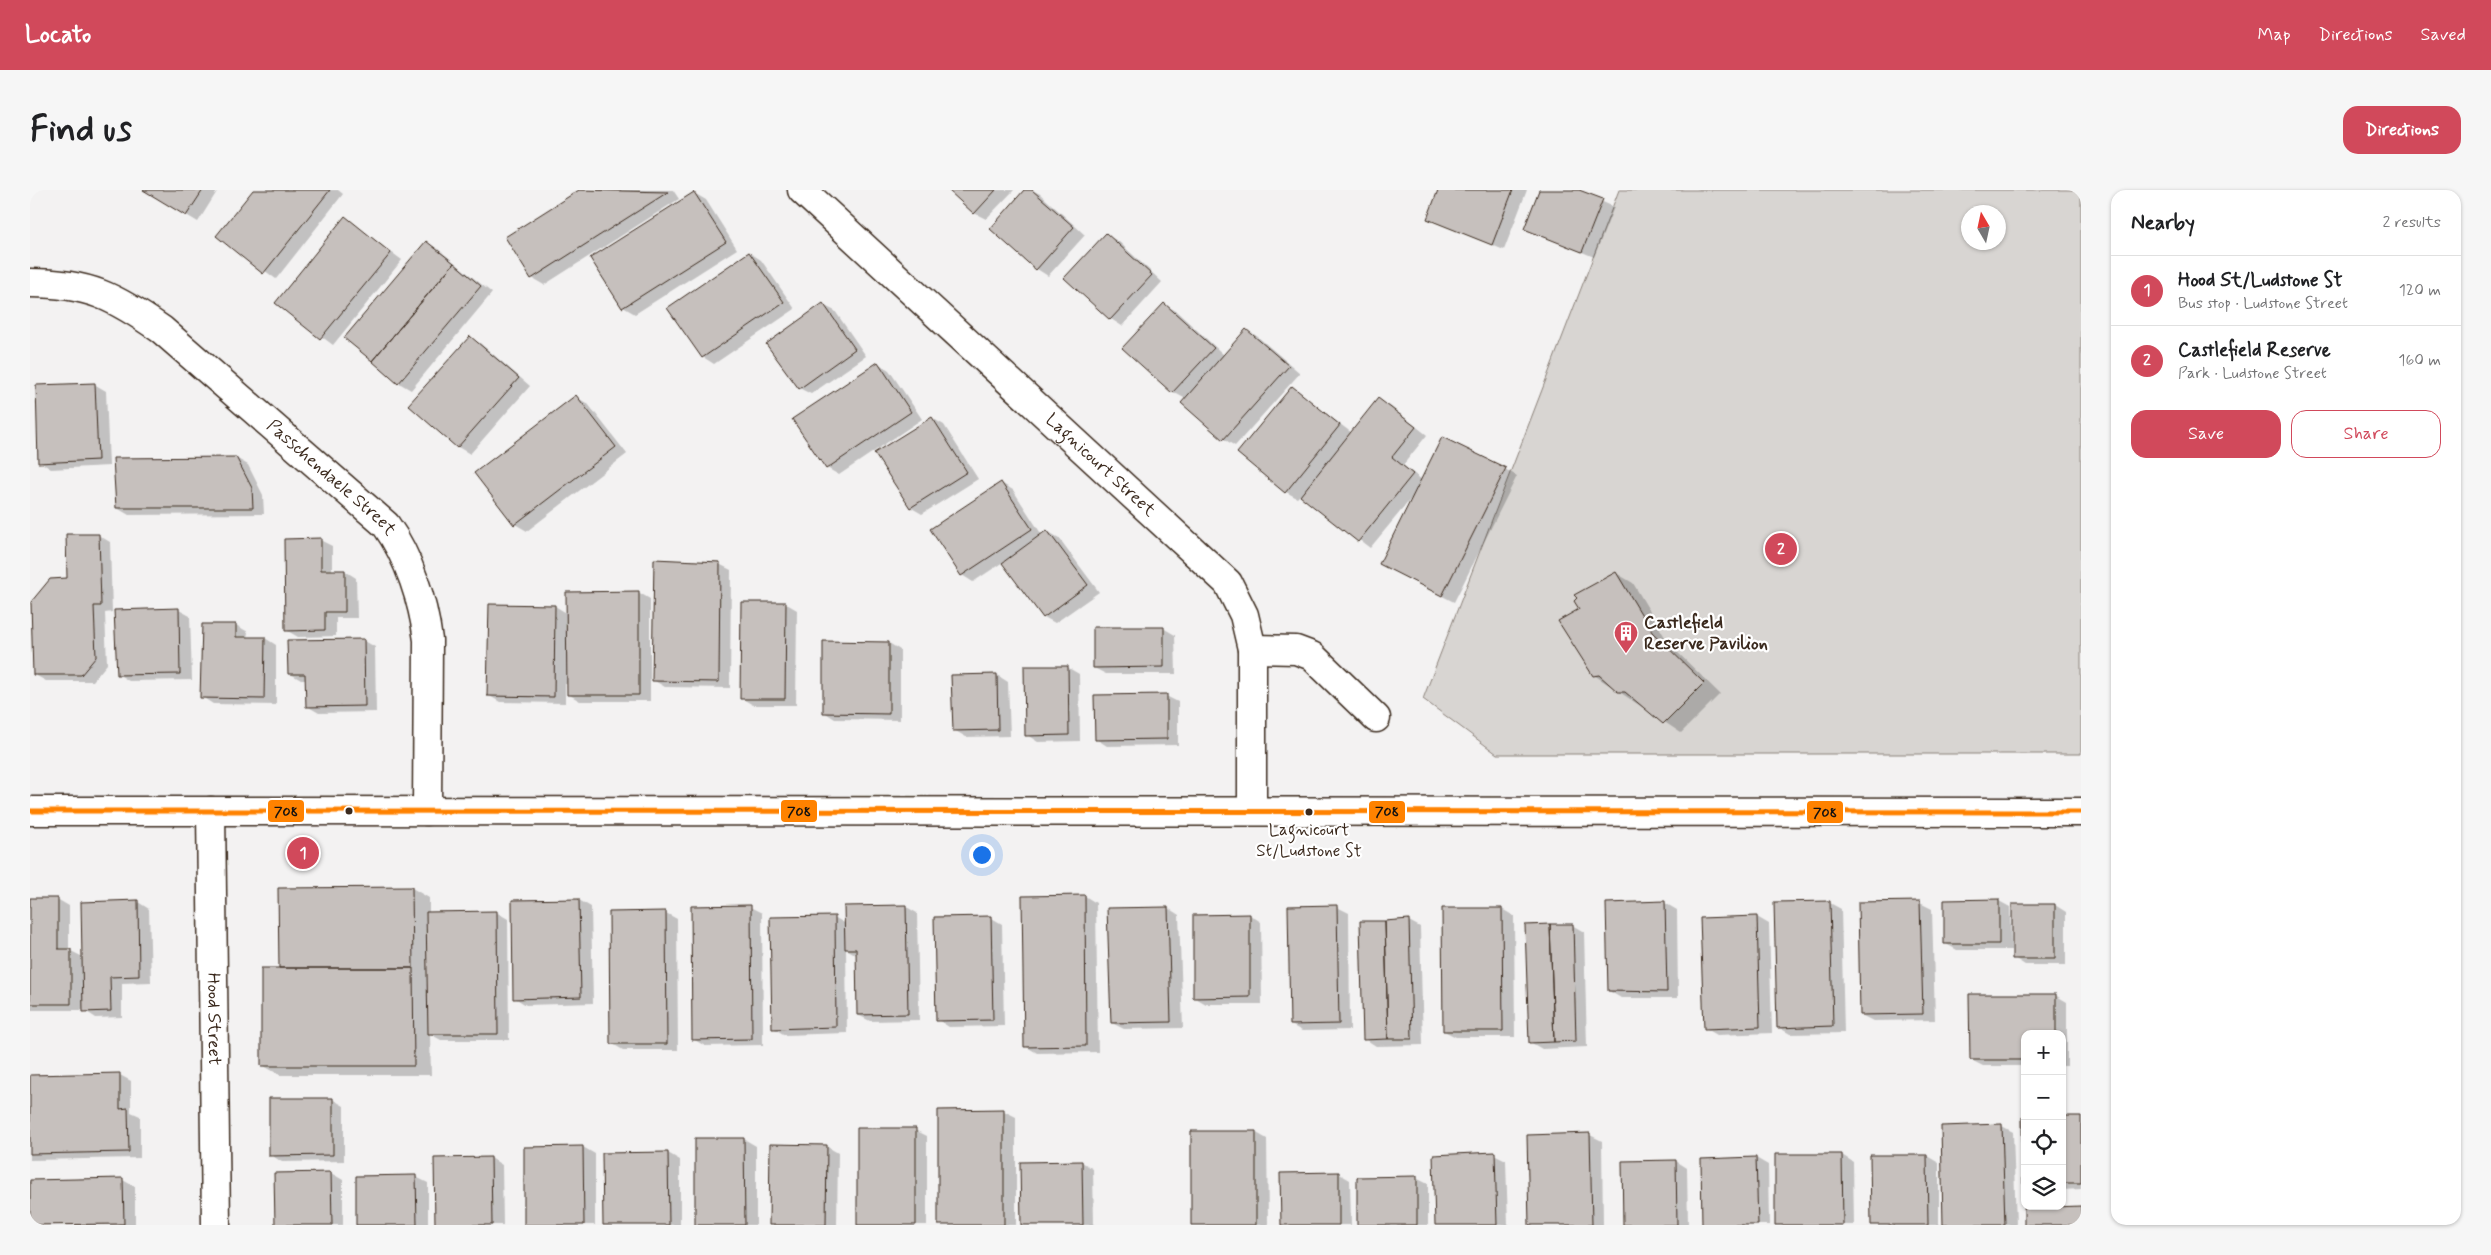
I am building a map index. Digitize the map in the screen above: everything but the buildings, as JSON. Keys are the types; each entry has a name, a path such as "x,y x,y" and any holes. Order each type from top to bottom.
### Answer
{"street":[{"name":"Lagnicourt Street","path":"802,190 1219,573 1235,593 1248,626 1252,649 1252,811"},
{"name":"Passchendaele Street","path":"30,283 83,287 126,305 162,330 386,525 402,552 426,621 428,640 427,811"},
{"path":"1252,649 1296,650 1312,656 1376,718"},
{"path":"30,811 2081,812"},
{"name":"Hood Street","path":"211,811 216,1225"}],"shaded area":[{"path":"1619,190 2081,190 2081,754 1497,754 1423,699"}],"transit line":[{"name":"708","path":"30,811 2081,812"}],"place":[{"name":"Castlefield Reserve","path":"1781,549"},
{"name":"Castlefield Reserve Pavilion","path":"1626,654"},
{"name":"Lagnicourt St/Ludstone St","path":"1309,812"},
{"name":"Hood St/Ludstone St","path":"303,853"}]}
